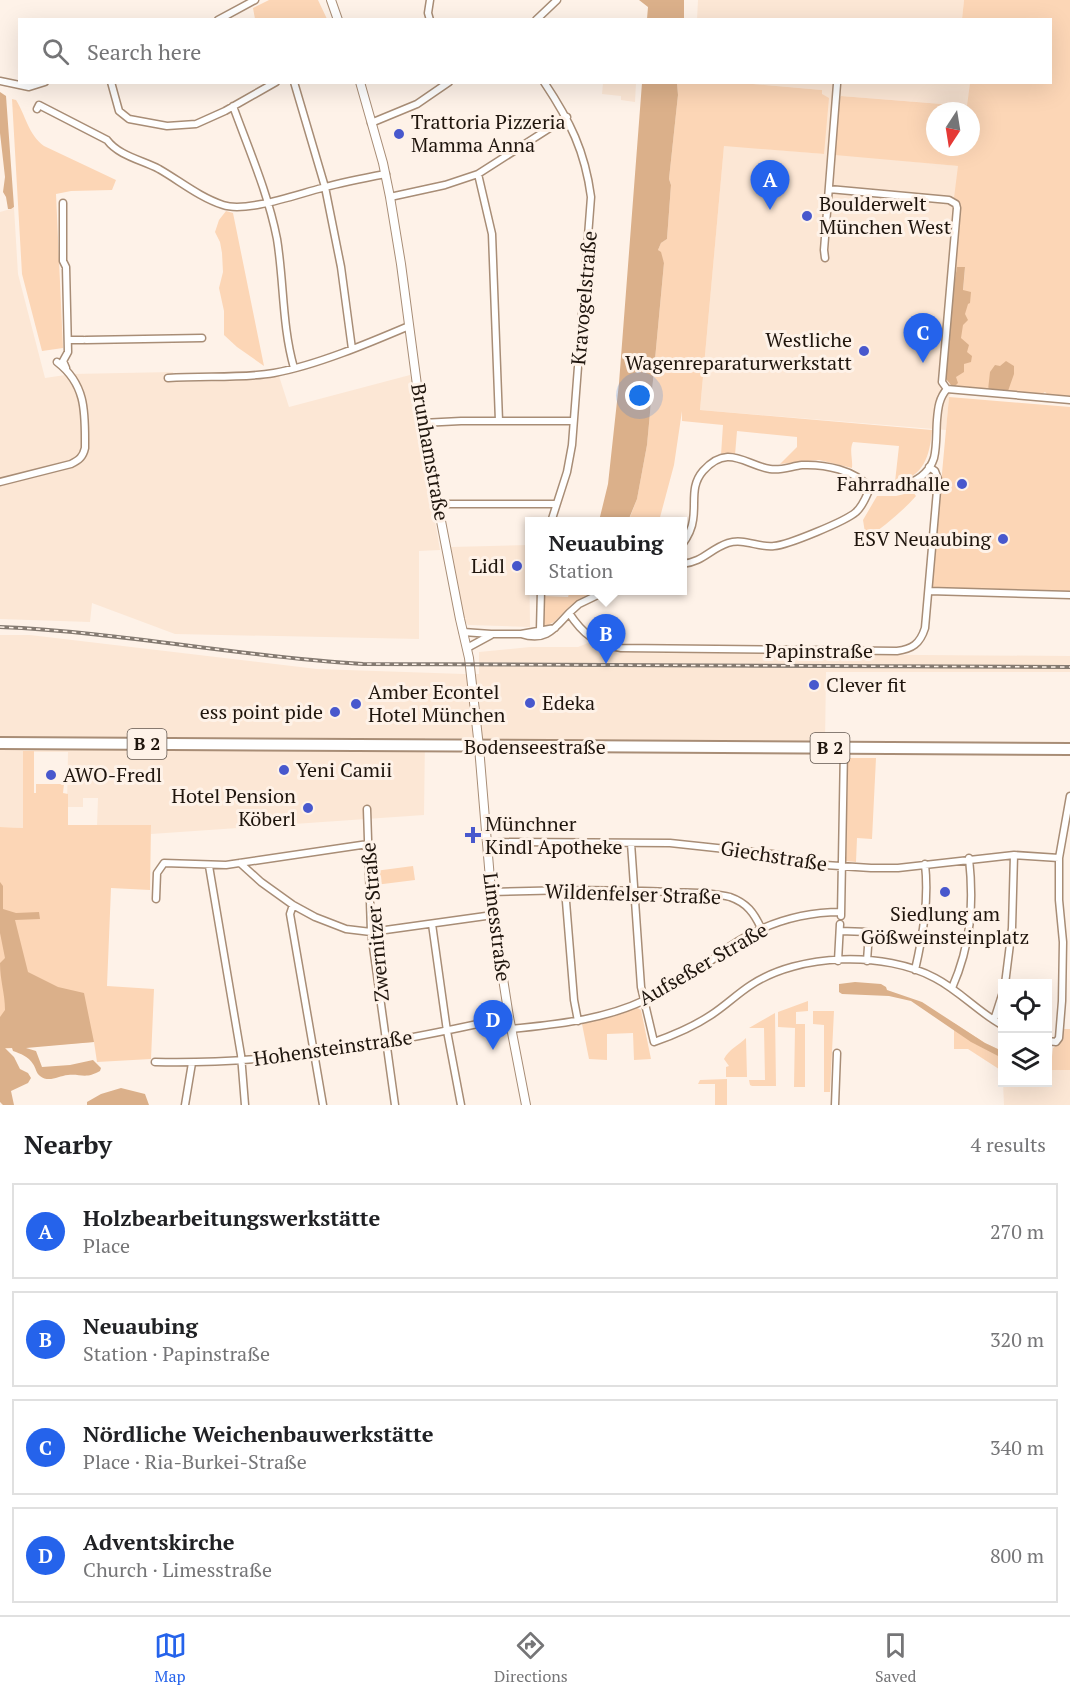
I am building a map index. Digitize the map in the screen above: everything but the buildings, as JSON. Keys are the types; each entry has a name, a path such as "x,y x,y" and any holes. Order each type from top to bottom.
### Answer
{"main road":[{"name":"Bodenseestraße","path":"0,743 1070,749"}],"street":[{"path":"222,18 255,0"},
{"path":"332,0 337,18"},
{"path":"429,18 430,0"},
{"path":"538,18 557,0"},
{"path":"0,81 29,87 39,84"},
{"path":"112,84 119,111 129,119 166,126 196,124 225,111 272,84"},
{"path":"295,84 325,187 341,267 352,349"},
{"name":"Brunhamstraße","path":"361,84 386,174 422,423 467,648 479,747"},
{"path":"371,123 417,104 446,84"},
{"name":"Kravogelstraße","path":"545,84 567,117 584,157 591,197 567,472 552,517"},
{"path":"825,258 837,84"},
{"path":"37,109 39,105 69,119 107,140 111,146 147,163 182,182 186,187 224,206 236,208 268,202 386,174"},
{"path":"233,106 268,202 279,256 285,319 294,368"},
{"path":"390,197 445,185 478,174 567,117"},
{"path":"478,174 492,234 499,421"},
{"path":"829,189 949,200 956,204 942,382 947,389 1070,400"},
{"path":"0,482 71,464 83,455 85,448 84,403 63,361 68,352 68,340 66,267 63,261 63,203"},
{"path":"168,378 274,373 352,349 409,326"},
{"path":"68,340 202,338"},
{"path":"57,362 66,369"},
{"path":"870,489 906,485 921,476 929,467 934,458 939,404 947,389"},
{"path":"422,423 573,421"},
{"path":"687,534 693,521 693,494 696,480 713,463 724,458 735,457 772,470 805,465 818,466 855,476 870,489"},
{"name":"Papinstraße","path":"569,613 579,629 611,647 621,648 897,651 914,646 923,635 929,591 938,479 935,471 929,467"},
{"path":"687,563 700,560 727,543 744,542 775,546 831,526 858,510 870,489"},
{"path":"437,504 556,504"},
{"path":"929,591 1070,596"},
{"path":"540,630 541,595"},
{"path":"521,634 545,635 556,628 579,604 599,595"},
{"path":"463,632 521,634 556,628"},
{"path":"467,648 491,634"},
{"name":"Limesstraße","path":"479,747 493,915 526,1105"},
{"path":"842,866 844,748"},
{"path":"1052,1042 1059,1038 1063,942 1059,900 1059,858 1070,796"},
{"name":"Zwernitzer Straße","path":"367,809 372,932 395,1105"},
{"name":"Giechstraße","path":"487,842 670,843 719,847 842,866 898,868 969,858 1014,855 1059,858"},
{"path":"631,843 643,1001 654,1042 680,1033 773,973 799,964 838,961 894,964 915,970 952,988 998,1022"},
{"path":"156,899 157,873 164,863 209,866 368,844"},
{"path":"1006,979 1013,921 1014,855"},
{"path":"952,988 969,937 972,900 969,858"},
{"path":"240,863 261,882 293,905 315,917 346,929 372,932 493,915"},
{"path":"915,970 925,915 927,881 925,864"},
{"path":"209,866 242,1060 245,1105"},
{"name":"Aufseßer Straße","path":"512,1029 578,1021 612,1013 643,1001 690,976 730,946 761,928 793,916 823,912 841,914 842,866"},
{"path":"565,889 573,1000 578,1021"},
{"name":"Wildenfelser Straße","path":"491,892 565,889 715,895 730,897 753,910 761,928"},
{"path":"293,905 290,914 323,1105"},
{"path":"432,924 460,1105"},
{"path":"838,961 840,927 868,932 867,961"},
{"path":"994,1020 998,1008"},
{"name":"Hohensteinstraße","path":"155,1062 192,1063 242,1060 315,1052 447,1031 509,1017"},
{"path":"835,1105 837,1053"},
{"path":"185,1105 192,1063"}],"shaded area":[{"path":"269,0 318,0 327,18 255,18 253,8"},
{"path":"639,0 684,0 684,18 647,18 648,7"},
{"path":"698,0 964,0 962,18 697,18"},
{"path":"964,0 1070,0 1070,396 988,387 988,390 955,386 965,268 957,267 952,297 960,205 954,198 958,166 835,155 841,96 926,103 926,156 980,156 980,102 968,102 970,84 1052,84 1052,18 962,18"},
{"path":"603,84 636,84 635,102 621,100 621,96 602,94"},
{"path":"642,84 677,84 678,95 669,179 671,185 667,239 661,243 658,250 661,252 664,263 647,445 637,499 630,517 600,517 608,484 619,383"},
{"path":"677,84 753,84 822,90 822,94 829,98 824,154 724,146 700,410 932,430 924,464 913,476 895,482 899,446 853,442 852,468 819,460 780,464 797,447 797,437 737,431 735,455 721,455 723,425 682,421 682,411 674,465 660,517 630,517 637,499 647,445 664,263 658,250 661,243 667,239 671,185 669,179 678,95"},
{"path":"753,84 970,84 968,102 926,103 841,96 835,154 958,166 971,193 956,384 949,397 946,430 700,410 724,145 824,154 822,90"},
{"path":"0,92 6,96 14,207 11,209 8,209 3,192 5,177 0,133"},
{"path":"12,99 16,100 31,130 44,146 116,180 112,190 71,191 56,194 63,348 42,351 22,274"},
{"path":"14,208 18,274 45,378 72,374 173,372 174,382 232,381 279,376 289,407 410,375 440,550 419,551 419,639 175,634 92,603 90,622 0,619 0,212"},
{"path":"226,211 233,213 264,366 224,335 224,311 219,288 223,272 222,253 215,232 219,220"},
{"path":"957,267 965,267 963,290 971,292 970,303 965,314 968,320 963,325 961,338 969,345 967,352 972,356 971,362 964,364 964,372 956,377 958,383 955,386 946,379 952,297"},
{"path":"1006,361 1014,366 1014,374 1008,391 988,390 990,372 995,365 1000,366"},
{"name":"ESV Neuaubing","path":"949,397 1070,407 1070,593 931,593"},
{"path":"913,492 916,496 910,502 866,539 863,520 877,496 896,496"},
{"path":"525,545 525,595 530,595 530,627 468,625 463,619 451,547"},
{"path":"569,595 587,595 571,605 554,622 544,627 544,596 568,597"},
{"path":"0,635 30,635 317,669 479,674 479,652 530,647 578,647 593,641 611,649 643,653 1070,656 1070,672 826,672 825,743 425,738 424,815 151,834 151,825 97,826 98,798 83,798 83,807 67,807 68,752 23,752 23,828 0,827"},
{"path":"23,751 34,751 34,793 36,793 36,784 64,784 63,793 68,794 68,825 151,825 150,890 111,888 107,986 154,989 151,1059 97,1062 94,1042 0,1049 0,827 23,828"},
{"path":"848,758 876,758 872,839 857,838 856,862 846,861"},
{"path":"413,866 415,880 375,885 375,871"},
{"path":"0,882 3,886 3,909 16,913 39,912 40,919 15,920 28,972 58,987 84,993 94,1042 26,1048 36,1051 42,1067 70,1065 93,1060 101,1068 100,1071 91,1075 68,1075 47,1079 39,1075 27,1057 13,1051 12,1048 5,1048 14,1057 20,1069 28,1073 31,1078 28,1083 11,1091 14,1105 3,1105 0,1102 0,1017 5,1010 0,963 5,958 0,933"},
{"path":"855,982 881,984 887,990 922,1002 998,1049 998,1056 971,1042 911,1001 889,996 842,994 839,992 839,984"},
{"path":"808,1001 808,1011 796,1012 796,1024 805,1024 805,1087 794,1087 795,1028 778,1027 778,1012"},
{"path":"636,1007 641,1010 651,1059 634,1060 633,1033 607,1034 607,1060 589,1059 582,1024 615,1016"},
{"path":"813,1011 834,1011 830,1092 824,1092 824,1025 813,1024"},
{"path":"775,1013 776,1086 752,1086 749,1080 765,1080 764,1028 749,1028"},
{"path":"954,1023 998,1049 998,1068 968,1049 954,1049"},
{"path":"1063,1029 1070,1029 1070,1070 1052,1070 1053,1048 1062,1041"},
{"path":"746,1038 747,1077 726,1077 726,1067 729,1066 724,1059"},
{"path":"1052,1070 1070,1070 1070,1105 1004,1105 1003,1087 1052,1087"},
{"path":"727,1079 727,1105 715,1105 715,1084 698,1084 700,1080"},
{"path":"121,1088 145,1094 149,1105 87,1105 87,1102 101,1094"}],"railway":[{"path":"0,627 91,634 317,661 363,664 1070,667"}],"place":[{"name":"Trattoria Pizzeria Mamma Anna","path":"399,134"},
{"name":"Holzbearbeitungswerkstätte","path":"770,210"},
{"name":"Boulderwelt München West","path":"807,216"},
{"name":"Westliche Wagenreparaturwerkstatt","path":"864,351"},
{"name":"Nördliche Weichenbauwerkstätte","path":"923,363"},
{"name":"Fahrradhalle","path":"962,484"},
{"name":"ESV Neuaubing","path":"1003,539"},
{"name":"Lidl","path":"517,566"},
{"name":"Neuaubing","path":"606,664"},
{"name":"Clever fit","path":"814,685"},
{"name":"Edeka","path":"530,703"},
{"name":"Amber Econtel Hotel München","path":"356,704"},
{"name":"ess point pide","path":"335,712"},
{"name":"Yeni Camii","path":"284,770"},
{"name":"AWO-Fredl","path":"51,775"},
{"name":"Hotel Pension Köberl","path":"308,808"},
{"name":"Münchner Kindl Apotheke","path":"473,835"},
{"name":"Siedlung am Gößweinsteinplatz","path":"945,892"},
{"name":"Adventskirche","path":"493,1050"}]}
